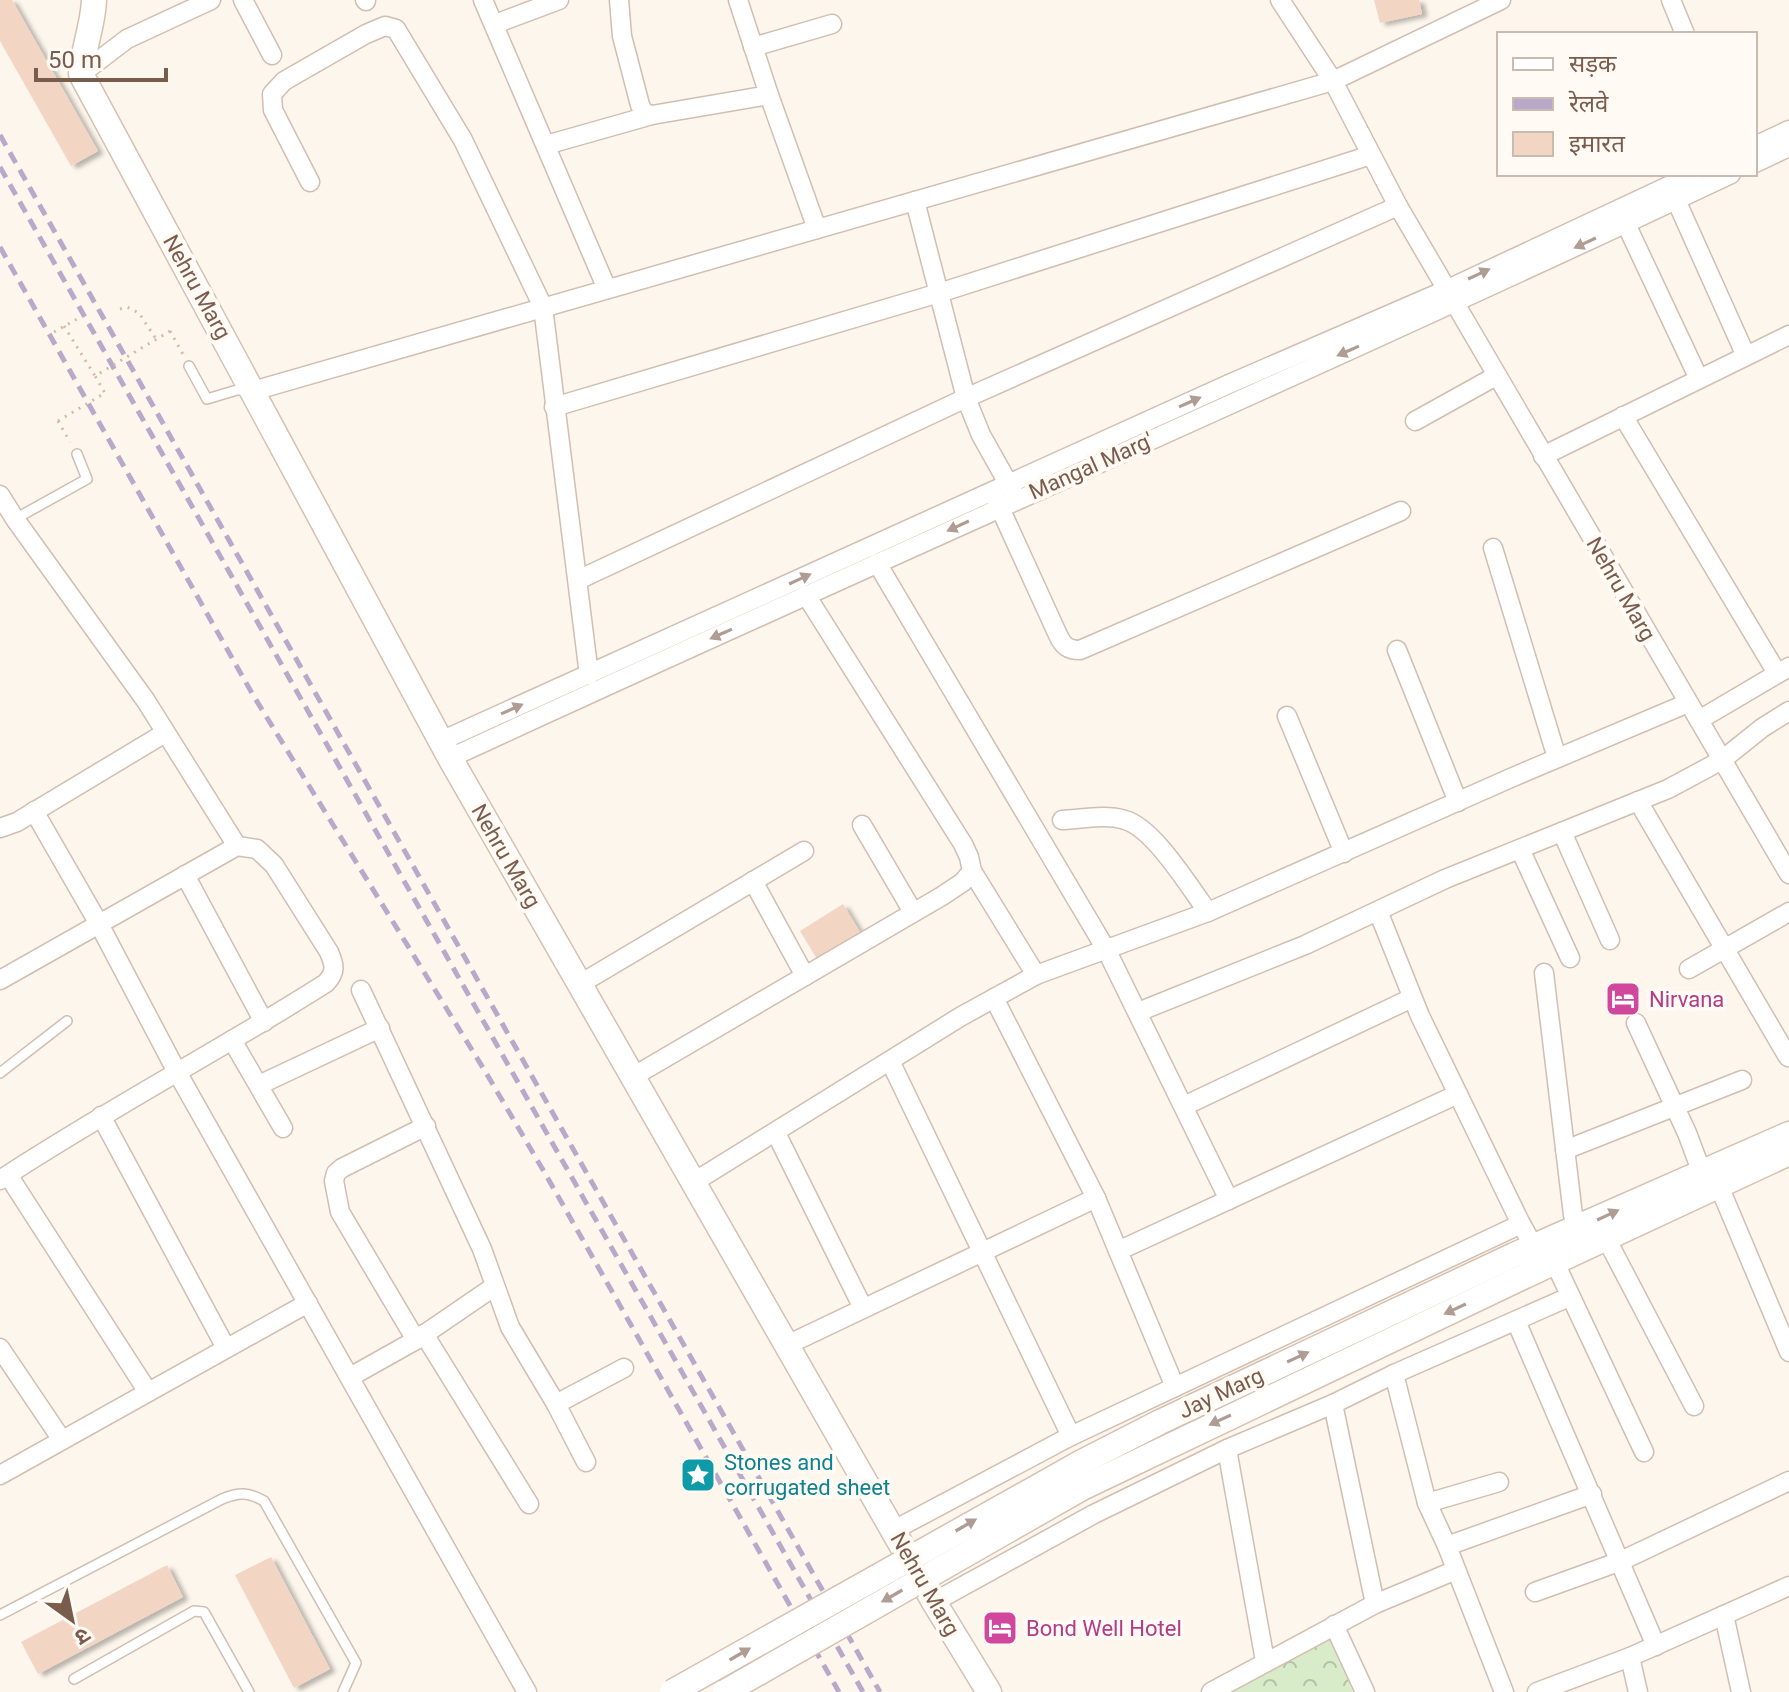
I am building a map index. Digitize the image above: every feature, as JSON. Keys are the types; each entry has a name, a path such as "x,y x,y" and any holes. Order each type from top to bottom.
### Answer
{"main road":[{"path":"81,74 94,0"},
{"name":"Nehru Marg","path":"81,74 445,749 934,1602 989,1692"},
{"name":"Jay Marg","path":"672,1692 1080,1463 1160,1422 1524,1259 1555,1263 1606,1238 1789,1134"},
{"name":"Jay Marg","path":"725,1692 1082,1488 1578,1229 1789,1153"}],"street":[{"path":"81,74 127,39 211,0"},
{"path":"243,0 272,55"},
{"path":"483,0 607,289"},
{"path":"495,24 559,0"},
{"path":"619,0 622,36 640,105 644,113 652,115"},
{"path":"738,0 817,229"},
{"name":"Nehru Marg","path":"1280,0 1333,81 1450,297 1789,874"},
{"path":"253,391 1333,81 1467,8 1501,0"},
{"path":"1671,0 1684,32"},
{"path":"753,47 832,24"},
{"path":"310,182 273,110 272,94 284,81 366,34 385,26 396,29 463,140 543,307 589,675"},
{"path":"546,145 652,115 769,95"},
{"path":"1757,145 1789,130"},
{"path":"1757,162 1789,147"},
{"path":"554,407 939,293 1371,155"},
{"path":"1450,297 1690,176"},
{"name":"Mangal Marg'","path":"445,749 806,595 877,563 1004,495 1450,297 1626,224 1727,176"},
{"path":"1676,200 1746,356"},
{"path":"915,201 966,398 1063,645 1070,650 1080,650 1401,511"},
{"path":"578,580 966,398 1398,206"},
{"path":"1626,224 1699,379"},
{"path":"1543,456 1789,335"},
{"path":"1415,421 1496,376"},
{"path":"1623,416 1783,670 1699,720"},
{"path":"0,495 146,701 237,846"},
{"path":"445,749 589,675 1004,495"},
{"path":"1493,548 1557,758"},
{"path":"877,563 1107,951 1229,1200"},
{"path":"806,595 963,844 972,871 1036,975"},
{"path":"1397,650 1458,802"},
{"path":"694,1182 1036,975 1208,912 1688,703"},
{"path":"1138,1012 1305,945 1445,879 1668,789 1722,760 1789,711"},
{"path":"1287,716 1344,853"},
{"path":"0,828 165,733"},
{"path":"1638,801 1788,1057"},
{"path":"34,811 99,924 177,1072 527,1692"},
{"path":"1062,820 1111,818 1133,823 1159,848 1208,912"},
{"path":"862,825 913,912"},
{"path":"1562,832 1610,940"},
{"path":"0,980 237,846 257,849 274,865 334,964 334,974 326,983 101,1116 4,1178 148,1392"},
{"path":"1520,849 1570,958"},
{"path":"580,984 804,851"},
{"path":"634,1076 963,882 972,871"},
{"path":"185,875 264,1022"},
{"path":"753,881 805,976"},
{"path":"1378,911 1412,998 1521,1224 1524,1259"},
{"path":"1689,969 1789,912"},
{"path":"1544,973 1573,1215 1578,1229"},
{"path":"361,990 482,1249 510,1327 586,1462"},
{"path":"994,998 1096,1198 1175,1387"},
{"path":"1184,1106 1412,998"},
{"path":"1636,1023 1789,1352"},
{"path":"259,1085 380,1028"},
{"path":"232,1040 283,1128"},
{"path":"890,1061 1071,1436"},
{"path":"1565,1150 1742,1080"},
{"path":"1118,1251 1458,1094"},
{"path":"101,1116 226,1348"},
{"path":"426,1126 336,1173 334,1181 340,1212 529,1504"},
{"path":"776,1133 863,1308"},
{"path":"787,1345 1096,1198"},
{"path":"894,1530 1071,1436 1521,1224"},
{"path":"1606,1238 1694,1406"},
{"path":"1555,1263 1644,1452"},
{"path":"350,1377 420,1337 495,1286"},
{"path":"934,1602 1094,1514 1227,1449 1569,1297"},
{"path":"0,1475 308,1303"},
{"path":"1516,1321 1656,1646"},
{"path":"0,1348 62,1440"},
{"path":"556,1404 624,1368"},
{"path":"1394,1374 1427,1503 1504,1692"},
{"path":"1333,1404 1375,1604"},
{"path":"1227,1449 1265,1661"},
{"path":"1535,1592 1621,1561 1789,1481"},
{"path":"1427,1503 1499,1482"},
{"path":"1447,1546 1592,1494"},
{"path":"1211,1692 1375,1604 1456,1570"},
{"path":"1537,1692 1630,1657 1789,1586"},
{"path":"1724,1615 1741,1692"},
{"path":"1334,1625 1365,1692"},
{"path":"1630,1657 1638,1692"}],"lane":[{"path":"189,366 207,399 237,390 253,391"},
{"path":"15,519 87,479 77,454"},
{"path":"0,1073 67,1021"},
{"path":"0,1615 222,1499 236,1493 251,1493 264,1501 356,1663 343,1692"},
{"path":"74,1679 194,1611 204,1612 249,1692"}],"path":[{"path":"120,309 127,307 139,313 156,339"},
{"path":"54,332 77,319"},
{"path":"64,326 105,393 58,421 77,454"},
{"path":"95,376 170,331 189,366"}],"green space":[{"path":"1331,1639 1353,1692 1233,1692"}],"building":[{"path":"0,0 12,0 98,151 71,166 0,41"},
{"path":"1374,0 1419,0 1422,14 1380,23"},
{"path":"843,904 863,937 820,964 800,931"},
{"path":"271,1557 330,1669 294,1688 235,1575"},
{"path":"167,1565 183,1597 38,1674 21,1642"}],"railway":[{"path":"0,135 880,1692"},
{"path":"0,167 863,1692"},
{"path":"0,247 253,695 546,1175 839,1692"}],"place":[{"name":"Nirvana","path":"1623,999"},
{"name":"Stones and corrugated sheet","path":"698,1475"},
{"name":"Bond Well Hotel","path":"1000,1628"}]}
